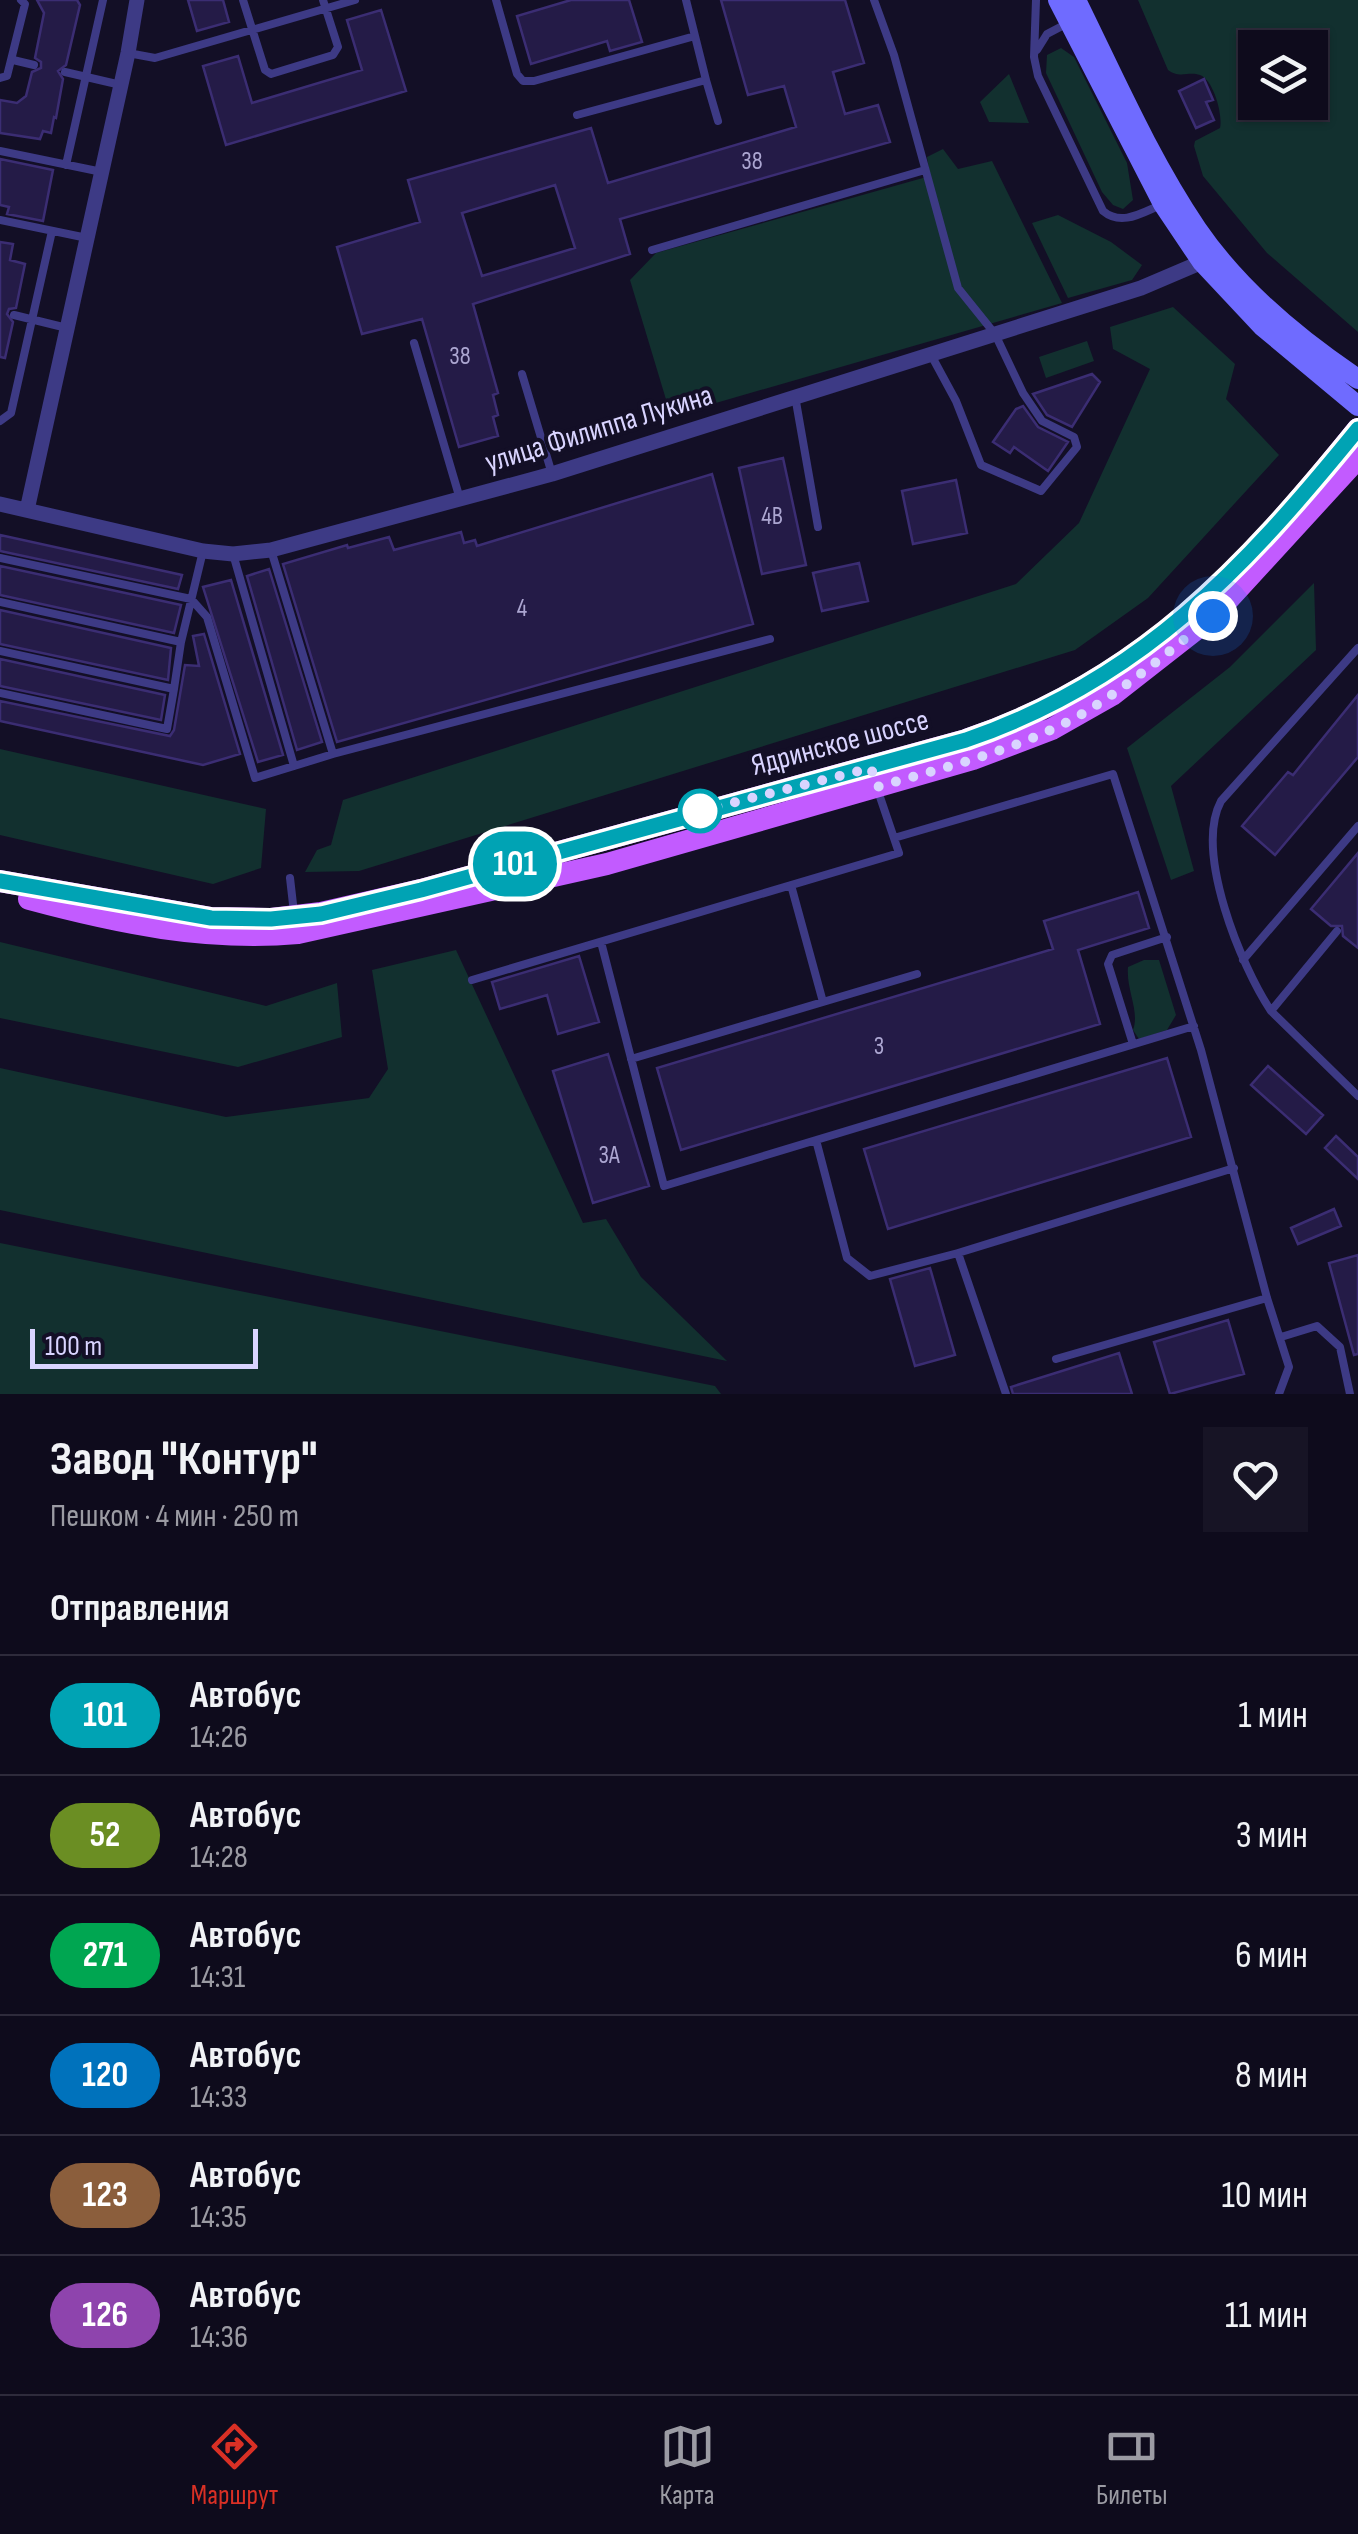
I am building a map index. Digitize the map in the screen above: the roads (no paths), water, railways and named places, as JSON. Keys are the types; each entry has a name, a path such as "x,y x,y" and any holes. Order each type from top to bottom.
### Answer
{"main road":[{"path":"1058,0 1076,13 1170,200 1209,258 1262,326 1358,406"},
{"path":"1209,258 1358,380"},
{"name":"Ядринское шоссе","path":"0,891 179,932 298,934 607,864 874,778 1053,706 1125,663 1211,594 1286,517 1358,429"},
{"name":"Ядринское шоссе","path":"0,881 195,916 240,920 294,917 421,890 702,811 1005,749 1052,729 1112,695 1213,616 1358,458"}],"street":[{"path":"26,510 122,85 137,0"},
{"name":"улица Филиппа Лукина","path":"0,504 203,551 233,554 271,550 552,474 1140,288 1209,258"}],"lane":[{"path":"0,78 7,76 12,60 25,4 21,0"},
{"path":"66,165 102,0"},
{"path":"243,0 265,70 271,74 333,55 338,47 325,4"},
{"path":"128,53 156,58 325,4 355,0"},
{"path":"496,0 517,74 524,81 695,36"},
{"path":"686,0 718,121"},
{"path":"874,0 894,55 958,288 995,334 1023,393 1042,421 1074,438 1077,447 1041,491 981,465 956,401 930,353"},
{"path":"1036,0 1034,57 1052,108 1103,210 1120,220 1170,200"},
{"path":"1034,57 1047,34 1076,13"},
{"path":"12,60 34,65"},
{"path":"64,72 122,85"},
{"path":"577,115 706,80"},
{"path":"0,152 102,172"},
{"path":"652,250 926,170"},
{"path":"0,220 88,238"},
{"path":"0,421 11,414 52,230"},
{"path":"14,315 67,328"},
{"path":"414,343 460,499"},
{"path":"522,374 552,474"},
{"path":"796,396 818,527"},
{"path":"271,550 333,754"},
{"path":"0,692 167,729 181,642 203,551"},
{"path":"233,554 294,766"},
{"path":"0,558 191,599 207,616 255,778 770,639"},
{"path":"0,602 181,642"},
{"path":"1358,648 1221,801 1214,814 1212,847 1231,929 1270,1011 1358,1096"},
{"path":"0,651 174,690"},
{"path":"894,838 1113,774 1194,1026 1266,1298 1289,1367 1278,1394"},
{"path":"472,980 899,853 874,778"},
{"path":"1243,960 1358,826"},
{"path":"290,878 294,917"},
{"path":"791,885 822,1002"},
{"path":"1270,1011 1338,931"},
{"path":"1133,1044 1108,964 1112,955 1167,937"},
{"path":"600,942 664,1186 1194,1026"},
{"path":"631,1058 918,974"},
{"path":"816,1140 847,1258 870,1276 1234,1168"},
{"path":"958,1253 1006,1394"},
{"path":"1056,1360 1266,1298"},
{"path":"1281,1338 1317,1326 1340,1347 1350,1394"}]}
